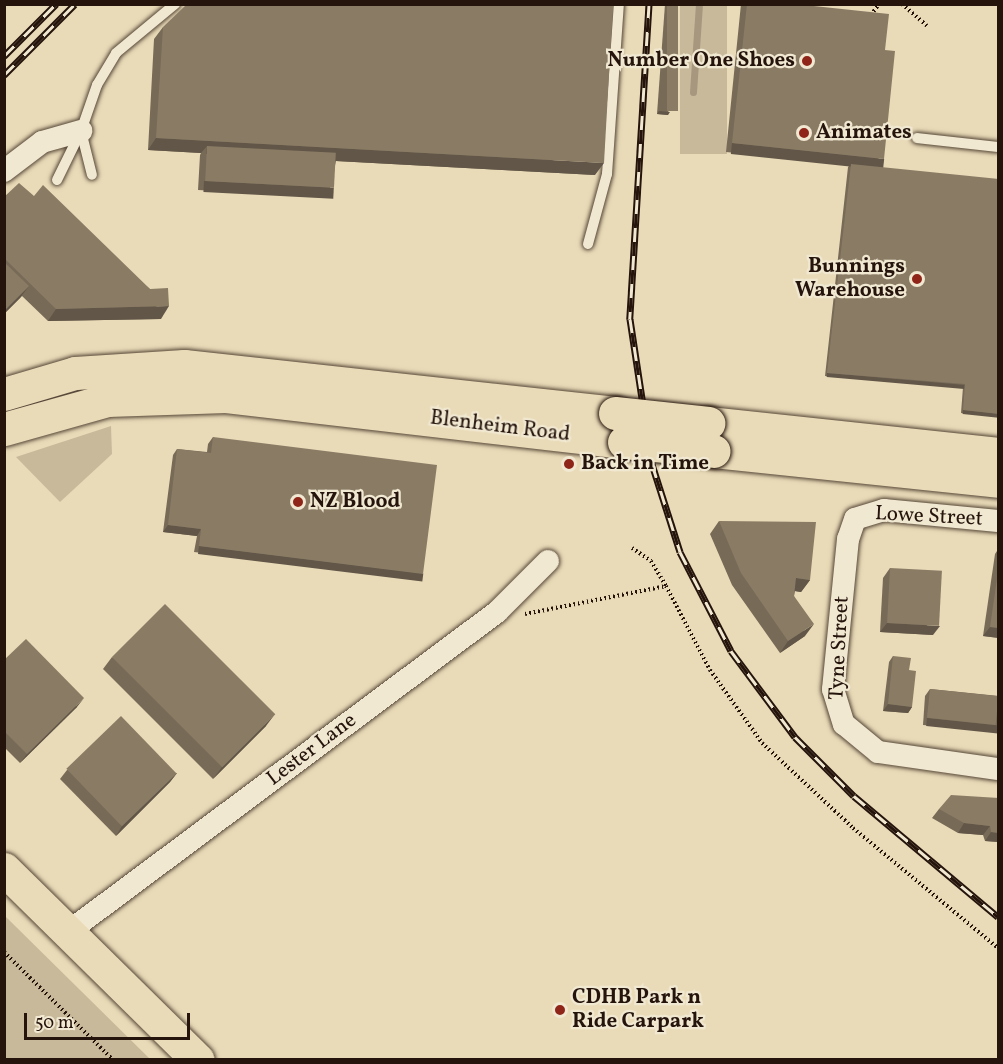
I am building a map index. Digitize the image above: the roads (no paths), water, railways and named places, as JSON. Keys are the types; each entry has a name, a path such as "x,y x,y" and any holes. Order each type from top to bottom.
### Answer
{"main road":[{"name":"Blenheim Road","path":"4,394 75,372 184,366 619,427"},
{"name":"Blenheim Road","path":"4,429 108,400 226,396 619,427 711,437 999,481"},
{"name":"Blenheim Road","path":"711,437 999,454"},
{"path":"4,846 50,893 68,932"},
{"path":"4,869 198,1059"}],"street":[{"path":"4,171 42,142 81,131"},
{"name":"Lowe Street","path":"860,516 884,510 999,521"},
{"name":"Tyne Street","path":"860,516 848,539 834,689 837,712 855,734 888,757 999,769"},
{"name":"Lester Lane","path":"68,932 497,612 548,561"}],"lane":[{"path":"57,180 81,131 97,85 116,53 175,4"},
{"path":"588,244 607,174 619,4"},
{"path":"81,131 92,175"},
{"path":"917,138 999,147"}],"waterway":[{"path":"693,92 699,4"}],"railway":[{"path":"4,56 56,4"},
{"path":"4,75 75,4"},
{"path":"649,4 630,319 652,464 680,552 731,651 795,737 854,796 998,917"}],"place":[{"name":"Number One Shoes","path":"807,61"},
{"name":"Animates","path":"804,133"},
{"name":"Bunnings Warehouse","path":"917,279"},
{"name":"Back in Time","path":"569,464"},
{"name":"NZ Blood","path":"298,502"},
{"name":"CDHB Park n Ride Carpark","path":"560,1010"}]}
